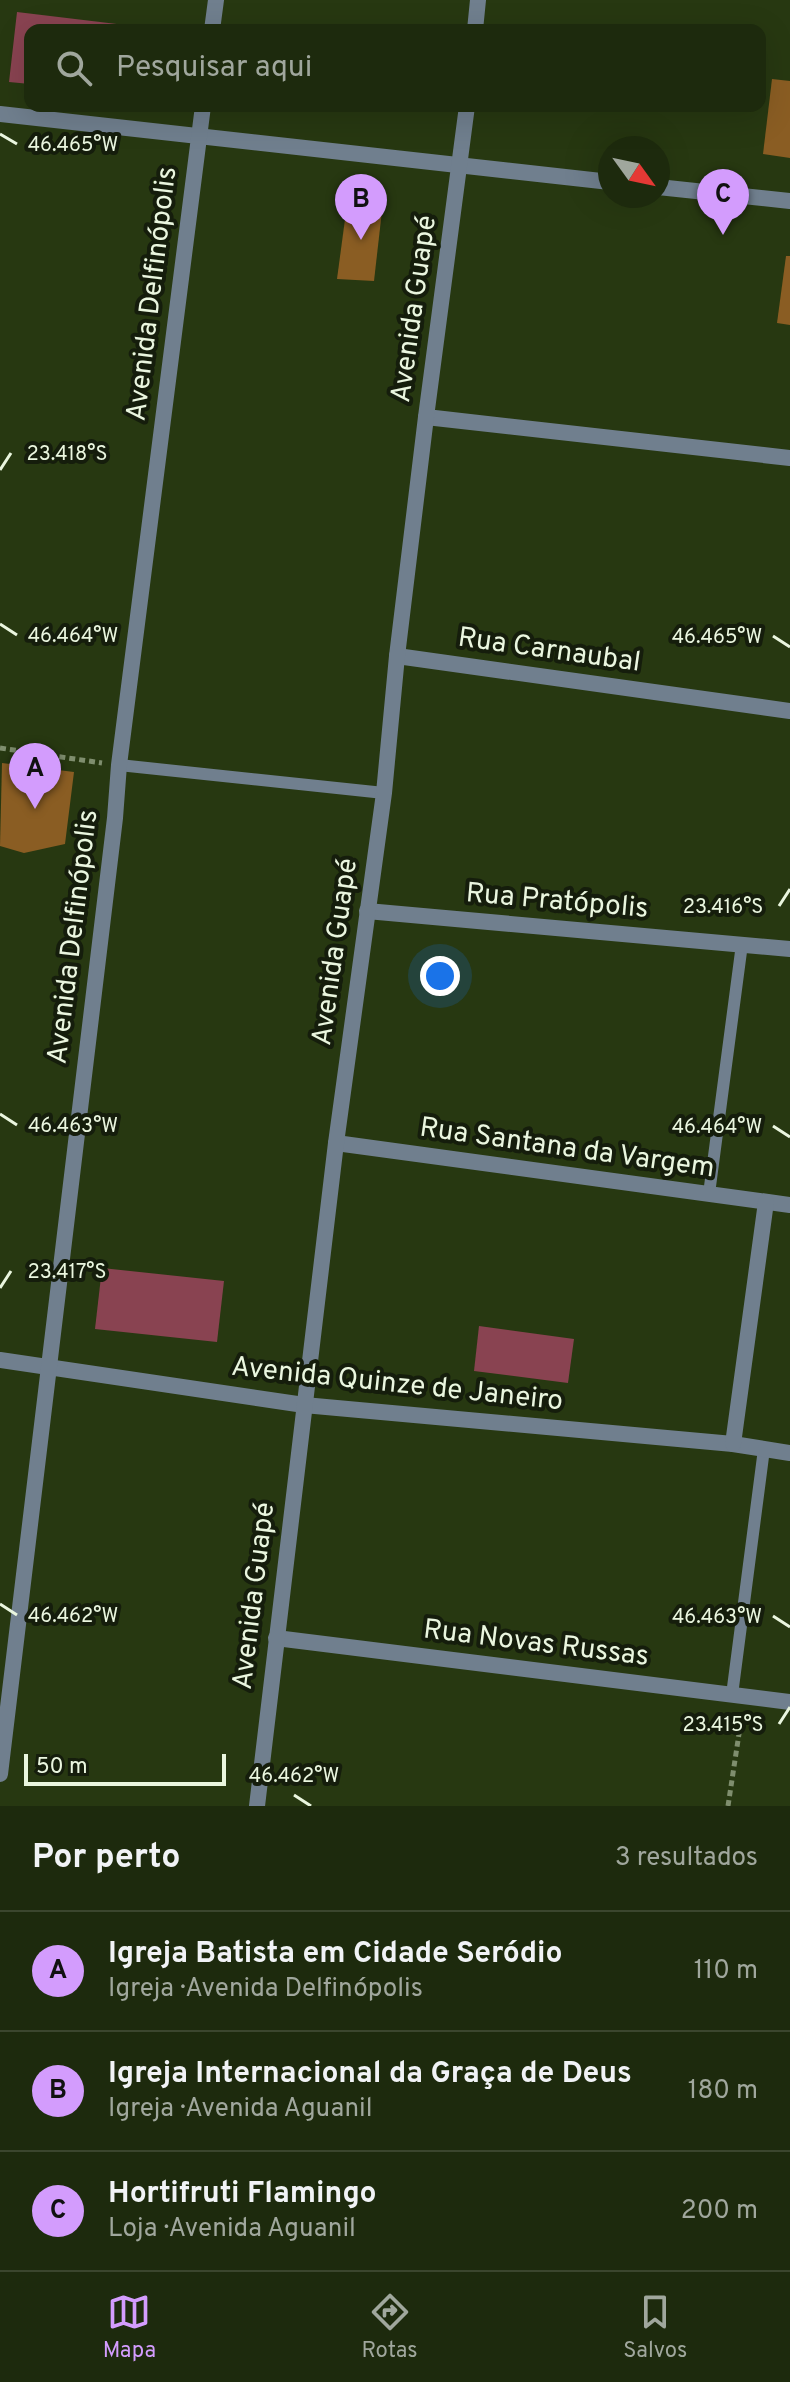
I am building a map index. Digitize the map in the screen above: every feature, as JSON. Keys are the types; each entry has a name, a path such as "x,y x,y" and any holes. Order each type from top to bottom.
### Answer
{"street":[{"path":"213,24 216,0"},
{"path":"476,24 478,0"},
{"name":"Avenida Delfinópolis","path":"0,1774 119,765 202,112"},
{"name":"Avenida Guapé","path":"257,1806 336,1143 384,793 397,656 466,112"},
{"path":"0,114 598,181"},
{"path":"670,188 790,201"},
{"path":"426,417 790,458"},
{"name":"Rua Carnaubal","path":"397,656 790,711"},
{"name":"Rua Pratópolis","path":"367,911 790,949"},
{"name":"Rua Santana da Vargem","path":"336,1143 790,1205"},
{"path":"733,1444 766,1202"},
{"name":"Avenida Quinze de Janeiro","path":"0,1360 304,1405 733,1444 790,1453"},
{"name":"Rua Novas Russas","path":"276,1638 790,1702"}],"lane":[{"path":"119,765 384,793"},
{"path":"709,1194 742,944"},
{"path":"738,1696 764,1449"}],"path":[{"path":"0,748 119,765"},
{"path":"728,1806 738,1696"}],"shaded area":[{"path":"17,12 117,24 24,24 24,83 9,82"},
{"path":"102,1268 224,1281 217,1342 95,1329"},
{"path":"479,1326 574,1339 568,1383 474,1371"}],"building":[{"path":"772,79 790,81 790,158 763,154"},
{"path":"348,197 383,202 374,281 337,279"},
{"path":"786,256 790,256 790,325 777,323"},
{"path":"2,763 74,772 65,844 24,853 0,846"}],"place":[{"name":"Hortifruti Flamingo","path":"723,235"},
{"name":"Igreja Internacional da Graça de Deus","path":"361,240"},
{"name":"Igreja Batista em Cidade Seródio","path":"35,809"}]}
